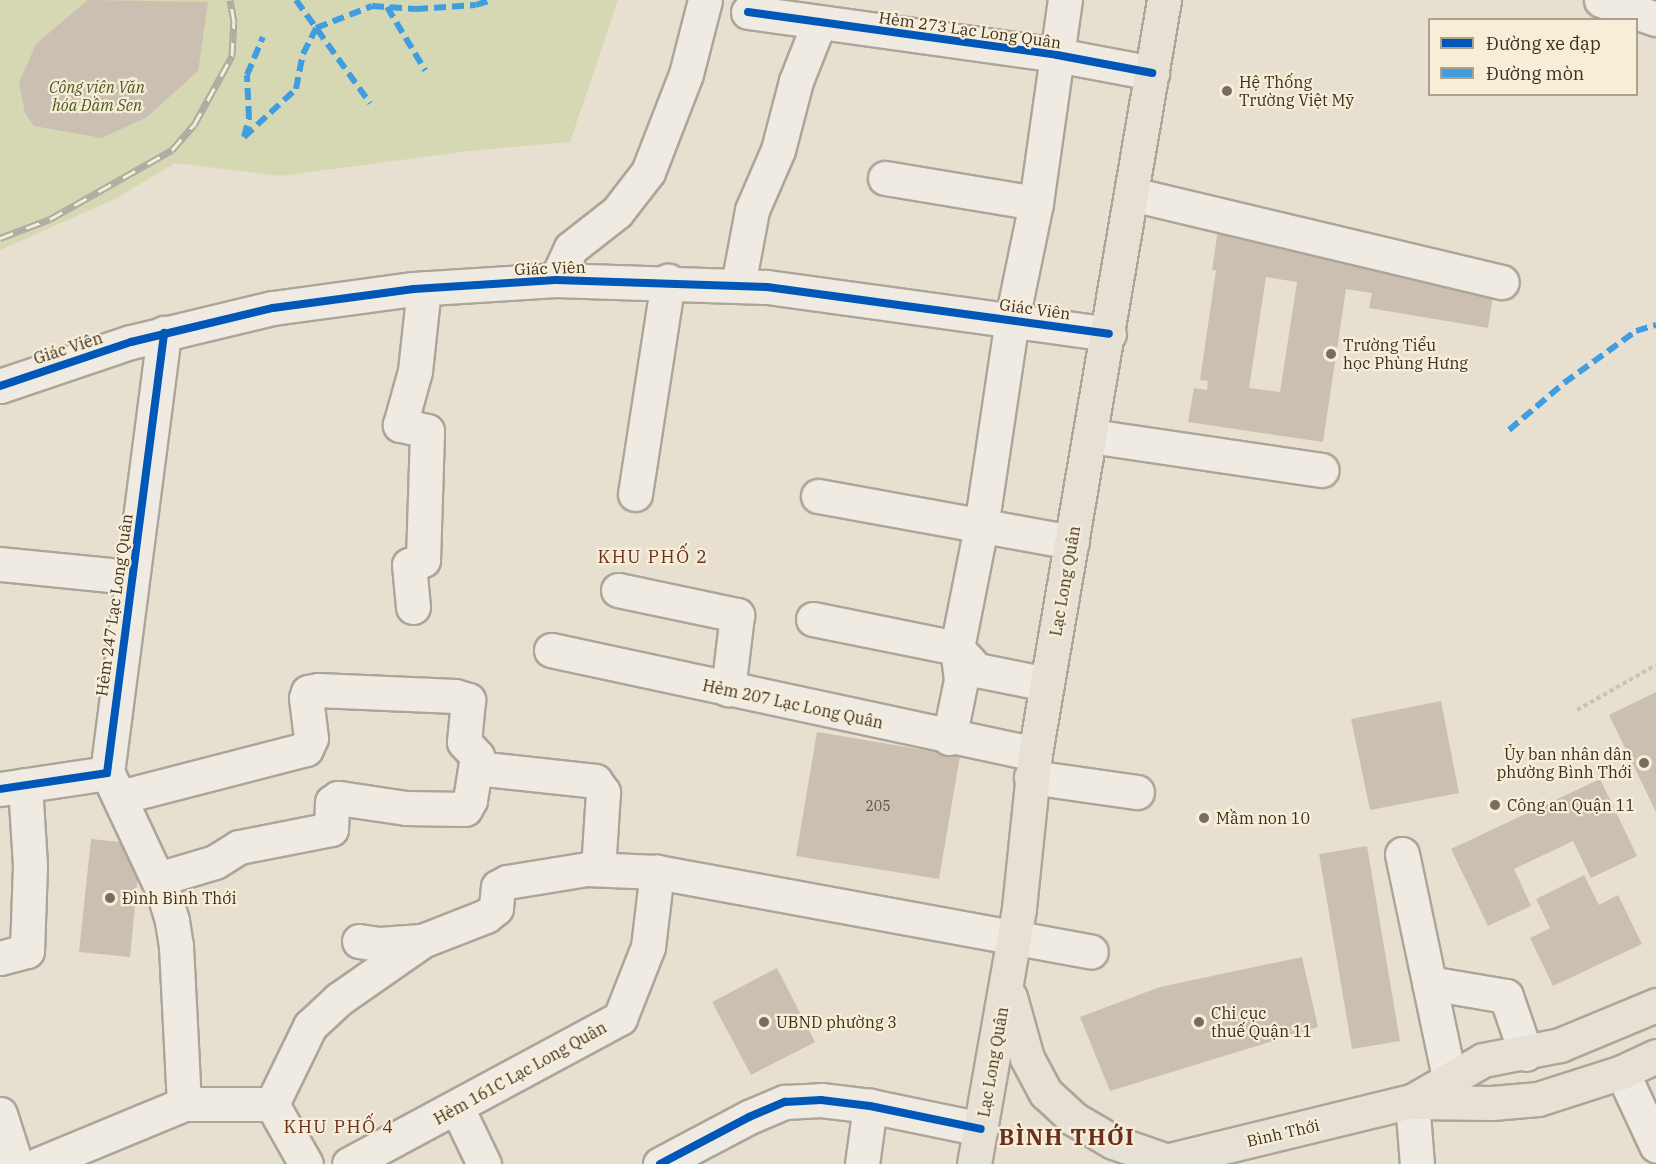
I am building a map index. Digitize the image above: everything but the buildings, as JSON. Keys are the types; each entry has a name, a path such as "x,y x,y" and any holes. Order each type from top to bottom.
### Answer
{"main road":[{"name":"Lạc Long Quân","path":"974,1164 1013,939 1033,766 1109,334 1164,0"},
{"path":"1006,984 1026,1058 1046,1093 1074,1119 1113,1142 1159,1162"},
{"name":"Bình Thới","path":"1159,1162 1412,1101 1483,1060 1526,1054 1608,1028 1656,1005"},
{"name":"Bình Thới","path":"1412,1101 1492,1103 1538,1099 1622,1072 1656,1056"}],"street":[{"path":"556,280 571,248 595,234 617,212 648,172 686,74 705,0"},
{"path":"949,738 961,680 957,648 981,526 1012,319 1036,203 1065,0"},
{"path":"1601,0 1656,19"},
{"name":"Hẻm 273 Lạc Long Quân","path":"747,12 1057,55 1152,73"},
{"path":"738,285 752,210 778,150 796,81 819,23"},
{"path":"885,178 1036,203"},
{"path":"1132,194 1502,282"},
{"name":"Giác Viên","path":"0,386 164,333 273,308 424,288 556,280 738,285 836,294 1109,334"},
{"path":"635,494 668,282"},
{"path":"413,607 409,565 423,560 427,431 400,425 415,371 424,288"},
{"name":"Hẻm 247 Lạc Long Quân","path":"114,785 131,577 164,333"},
{"path":"1091,436 1322,470"},
{"path":"818,496 1072,542"},
{"path":"0,564 131,577"},
{"path":"618,590 737,615 728,689"},
{"path":"813,619 957,648 977,670 1047,684"},
{"name":"Hẻm 207 Lạc Long Quân","path":"551,650 949,738 1033,766 1137,792"},
{"path":"0,958 27,951 30,865 13,787 114,785 306,749 311,738 306,698 308,693 318,690 463,697 469,706 464,742 477,756 470,800 465,808 406,808 338,798 332,802 331,829 239,847 215,862 158,879"},
{"path":"476,768 595,781 603,792 598,869"},
{"path":"114,785 158,879 176,946 184,1104"},
{"path":"1402,854 1450,1081"},
{"path":"272,1104 310,1026 339,999 422,941 486,916 496,909 498,887 507,882 598,869 657,872 1091,952"},
{"name":"Hẻm 161C Lạc Long Quân","path":"349,1164 457,1108 620,1018 648,946 657,872"},
{"path":"359,941 379,944 422,941"},
{"path":"1429,983 1506,996 1526,1054"},
{"path":"1622,1072 1656,1145"},
{"path":"660,1164 785,1102 821,1100 870,1106 981,1129"},
{"path":"1412,1101 1417,1164"},
{"path":"39,1164 81,1157 184,1104 272,1104"},
{"path":"272,1104 306,1164"},
{"path":"862,1164 870,1106"},
{"path":"457,1108 484,1164"},
{"path":"0,1114 16,1164"}],"path":[{"path":"1577,710 1656,665"}],"green space":[{"name":"Công viên Văn hóa Đầm Sen","path":"0,0 618,0 570,142 469,151 280,176 175,163 115,199 0,250"}],"railway":[{"path":"0,238 50,219 172,150 194,125 232,56 234,22 230,0"}],"marked path":[{"path":"296,0 370,103"},
{"path":"244,137 296,89 303,54 316,28 372,6 416,9 476,5 491,0"},
{"path":"387,7 425,70"},
{"path":"244,137 249,118 247,75 263,37"},
{"path":"1509,430 1564,383 1636,331 1656,325"}],"cycle path":[{"path":"748,12 1057,55 1152,73"},
{"path":"0,386 131,342 273,308 414,289 556,280 767,287 1109,334"},
{"path":"0,789 107,773 164,333"},
{"path":"660,1164 749,1117 785,1102 821,1100 870,1106 981,1129"}],"place":[{"name":"Hệ Thống Trường Việt Mỹ","path":"1227,91"},
{"name":"Trường Tiểu học Phùng Hưng","path":"1331,354"},
{"name":"Ủy ban nhân dân phường Bình Thới","path":"1644,763"},
{"name":"Công an Quận 11","path":"1495,805"},
{"name":"Mầm non 10","path":"1204,818"},
{"name":"Đình Bình Thới","path":"110,898"},
{"name":"UBND phường 3","path":"764,1022"},
{"name":"Chi cục thuế Quận 11","path":"1199,1022"}],"district":[{"name":"KHU PHỐ 2","path":"653,557"},
{"name":"KHU PHỐ 4","path":"339,1127"},
{"name":"BÌNH THỚI","path":"1067,1137"}]}
